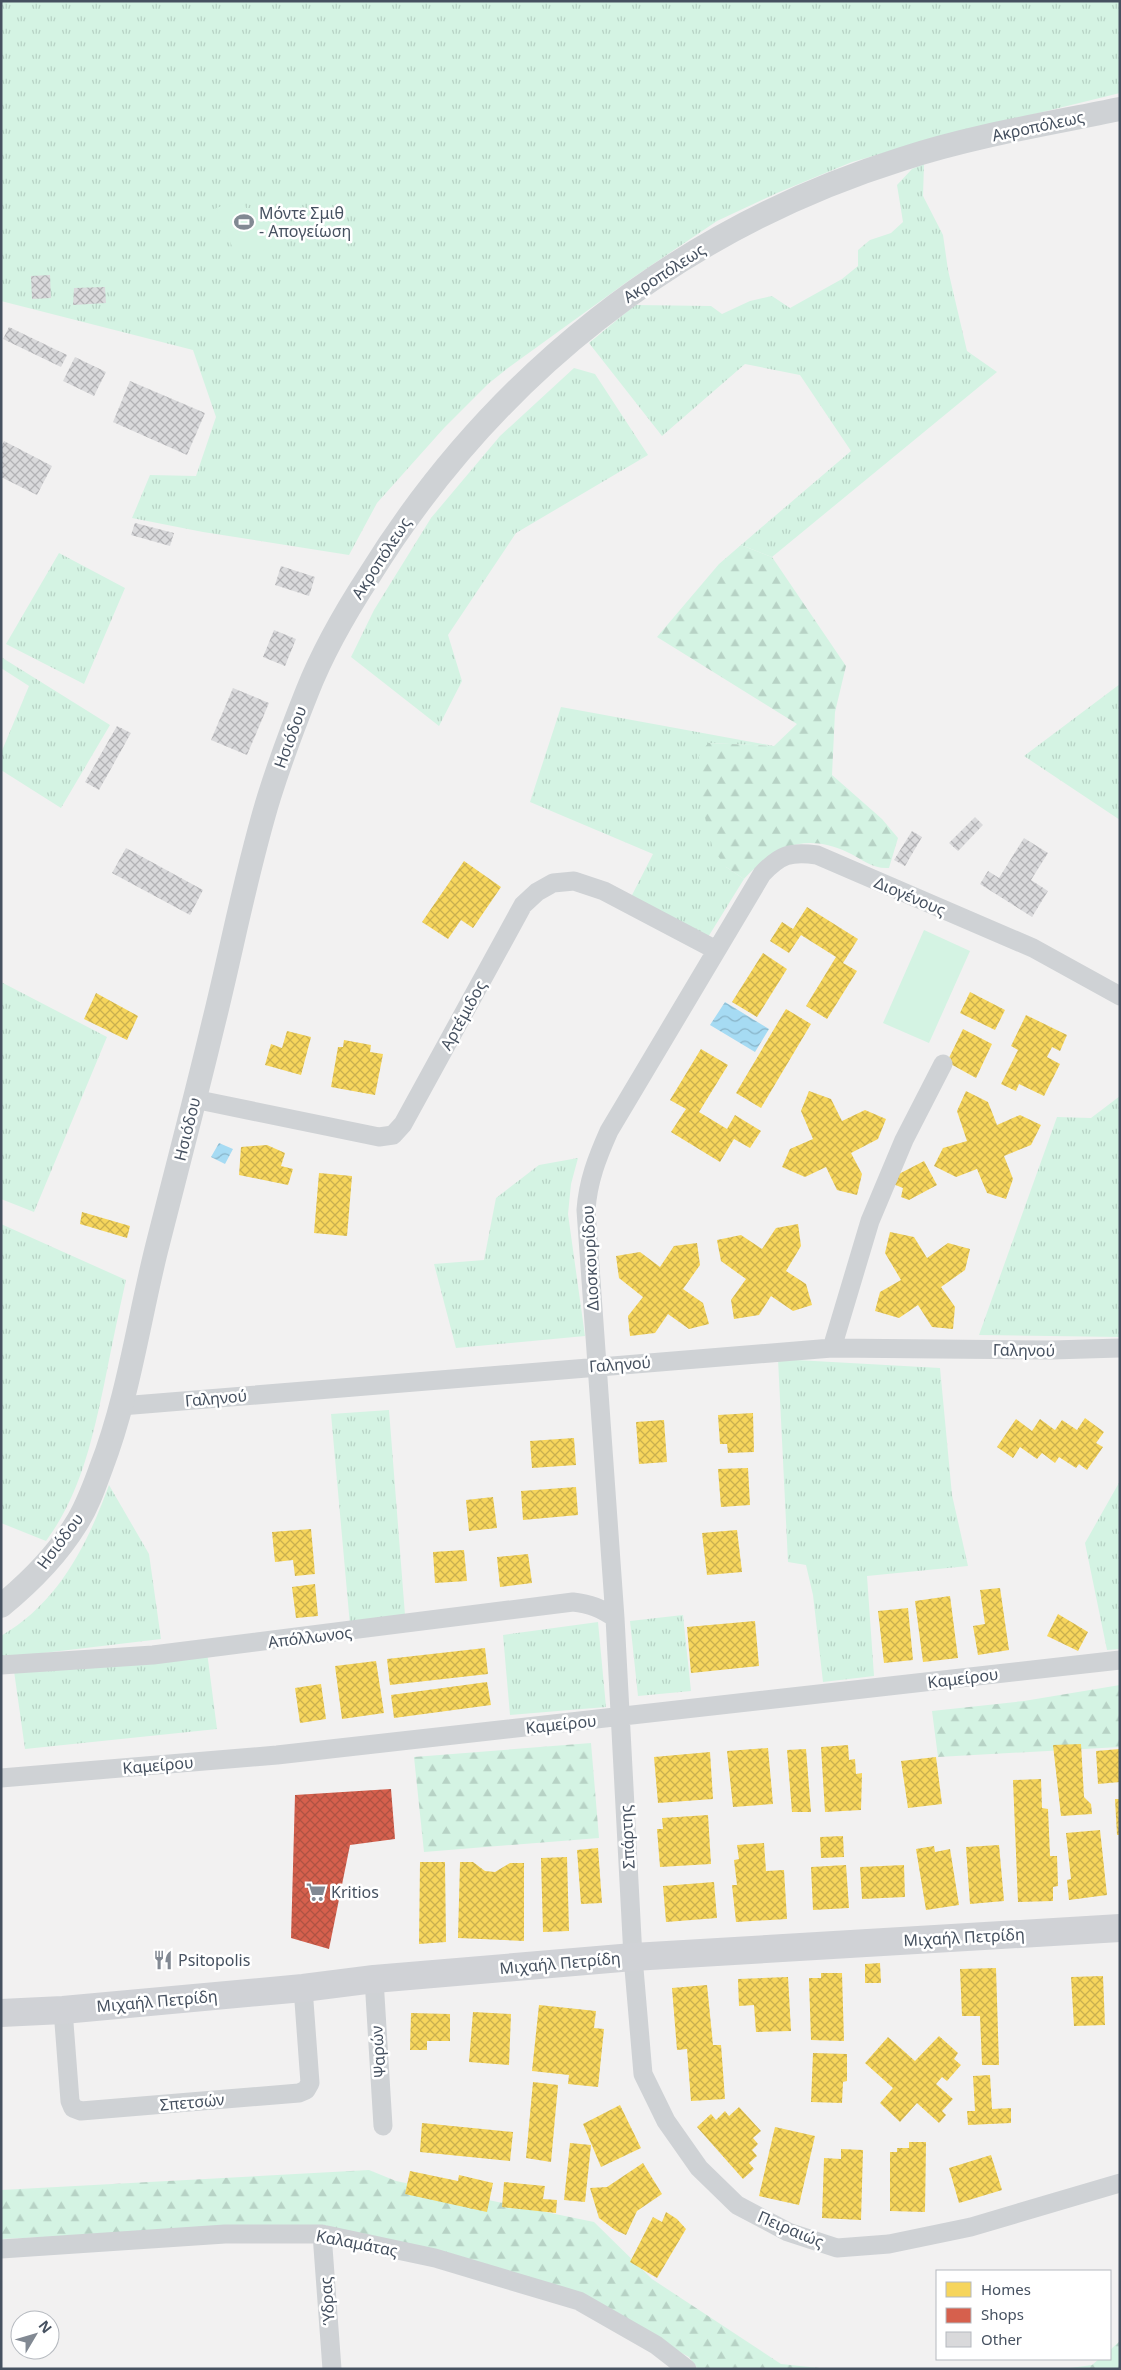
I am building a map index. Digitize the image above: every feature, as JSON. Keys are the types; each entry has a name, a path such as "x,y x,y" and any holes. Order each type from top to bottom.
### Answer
{"main road":[{"name":"Μιχαήλ Πετρίδη","path":"1,2012 63,2010 303,1988 374,1979 633,1957 1120,1928"}],"street":[{"name":"Ακροπόλεως","path":"336,629 399,526 457,452 487,419 560,349 618,303 668,268 722,235 774,208 845,178 904,158 1120,109"},
{"name":"Ησιόδου","path":"1,1606 43,1566 78,1522 109,1447 121,1406 152,1270 268,798 309,686 336,629"},
{"name":"Διογένους","path":"786,855 800,853 816,856 1033,948 1120,996"},
{"name":"Διοσκουρίδου","path":"621,1718 586,1210 588,1190 594,1166 609,1131 762,874 773,862 786,855"},
{"name":"Αρτέμιδος","path":"194,1099 379,1137 393,1136 402,1124 523,906 536,892 553,883 574,881 604,891 716,950"},
{"path":"832,1348 870,1221 904,1140 942,1064"},
{"name":"Γαληνού","path":"121,1406 832,1348 1052,1350 1120,1348"},
{"name":"Απόλλωνος","path":"1,1665 153,1655 573,1602 589,1604 604,1610 615,1618"},
{"name":"Καμείρου","path":"1,1778 277,1755 621,1718 1120,1660"},
{"name":"Σπάρτης","path":"621,1718 633,1957"},
{"name":"Πειραιώς","path":"633,1957 643,2074 666,2121 699,2168 737,2205 788,2232 837,2248 889,2244 971,2227 1120,2183"},
{"name":"Ψαρών","path":"374,1979 383,2126"},
{"name":"Σπετσών","path":"63,2010 70,2101 73,2108 81,2111 299,2093 306,2090 310,2082 303,1988"},
{"name":"Καλαμάτας","path":"1,2249 225,2234 322,2234 435,2258 578,2301 656,2345 687,2369"},
{"name":"Ύδρας","path":"322,2234 332,2369"}],"green space":[{"path":"1,1 1120,1 1120,93 937,138 852,162 777,193 717,221 631,279 488,384 444,428 377,503 349,555 203,532 132,518 150,475 196,476 216,417 193,350 1,301"},
{"path":"924,164 923,196 943,235 948,270 967,351 997,372 772,557 741,545 851,451 800,375 745,364 662,436 589,343 635,305 711,306 722,314 750,301 772,296 790,308 842,279 858,266 858,250 870,240 891,233 903,222 897,185 912,169"},
{"name":"Μόντε Σμιθ - Απογείωση","path":"243,200 246,208 258,208 274,236 274,245 261,252 234,251 216,208"},
{"path":"574,368 595,374 648,455 516,533 448,635 462,681 439,726 351,657 374,610 431,518 500,436"},
{"path":"741,545 772,557 846,666 835,712 832,775 882,819 898,838 889,868 877,867 832,846 804,843 778,851 766,858 744,879 726,867 713,849 700,798 699,756 708,743 774,746 797,724 657,637 719,564"},
{"path":"59,553 125,588 84,684 6,644"},
{"path":"1,657 110,725 61,808 1,770 1,753 29,686 1,668"},
{"path":"1120,684 1120,820 1024,756"},
{"path":"561,707 774,746 708,743 726,867 744,879 705,942 630,899 653,854 530,802"},
{"path":"924,930 970,951 929,1043 883,1023"},
{"path":"1,982 107,1037 34,1212 1,1199"},
{"path":"1120,1096 1120,1337 979,1335 1057,1117 1091,1118"},
{"path":"578,1158 571,1184 568,1214 585,1336 456,1348 434,1264 484,1260 496,1198 539,1165"},
{"path":"1,1224 126,1280 99,1406 83,1467 68,1505 46,1541 1,1523"},
{"path":"778,1359 940,1368 952,1495 968,1566 867,1576 874,1676 823,1682 813,1595 806,1565 788,1562"},
{"path":"389,1410 405,1615 350,1625 331,1414"},
{"path":"1120,1481 1120,1649 1107,1650 1085,1543"},
{"path":"109,1485 149,1554 161,1639 1,1658 1,1636 21,1622 55,1589 91,1529"},
{"path":"683,1615 691,1691 638,1696 630,1621"},
{"path":"598,1622 606,1707 510,1715 503,1635"},
{"path":"207,1652 217,1729 25,1749 14,1671"},
{"path":"1120,1685 1120,1747 938,1757 932,1711 1024,1701"},
{"path":"591,1743 599,1838 424,1852 414,1757"},
{"path":"369,2170 396,2181 594,2222 652,2279 781,2364 829,2369 698,2369 689,2357 561,2287 321,2225 1,2239 1,2190"},
{"path":"1120,2341 1120,2369 1063,2369 1092,2365 1098,2360 1111,2360 1111,2349"}],"water":[{"path":"725,1002 769,1029 755,1052 710,1025"},
{"path":"219,1143 233,1149 225,1164 211,1157"}],"building: Homes":[{"path":"464,861 501,887 473,928 461,920 448,939 422,922"},
{"path":"807,907 858,939 843,963 857,971 827,1019 806,1006 836,957 801,935 789,953 770,941 782,922 793,929"},
{"path":"763,953 787,969 757,1017 732,1002"},
{"path":"970,992 1005,1010 995,1030 960,1013"},
{"path":"96,993 138,1016 127,1040 84,1019"},
{"path":"786,1009 811,1024 761,1108 736,1093"},
{"path":"1026,1015 1067,1035 1060,1051 1052,1047 1047,1057 1060,1064 1044,1096 1019,1084 1016,1091 1001,1084 1018,1050 1011,1046"},
{"path":"963,1029 992,1044 976,1078 947,1062"},
{"path":"287,1031 311,1037 301,1075 265,1065 271,1044 282,1048"},
{"path":"344,1040 371,1045 370,1052 383,1054 375,1095 331,1087 338,1047 343,1047"},
{"path":"701,1049 728,1065 699,1112 727,1129 735,1115 761,1131 750,1148 734,1139 720,1162 671,1132 686,1109 670,1100"},
{"path":"809,1091 831,1099 842,1121 865,1110 886,1119 878,1139 851,1153 862,1174 857,1195 837,1190 826,1167 805,1177 782,1167 790,1149 813,1139 801,1111"},
{"path":"966,1091 988,1102 997,1125 1020,1115 1041,1125 1031,1145 1004,1156 1013,1179 1006,1199 987,1193 977,1169 956,1177 934,1166 943,1148 967,1141 957,1111"},
{"path":"267,1145 285,1153 281,1166 293,1169 288,1185 239,1175 241,1147"},
{"path":"924,1161 937,1185 909,1200 901,1197 903,1188 893,1184 895,1176"},
{"path":"319,1173 352,1176 347,1236 314,1233"},
{"path":"82,1212 130,1226 127,1238 80,1224"},
{"path":"798,1224 801,1246 786,1271 806,1284 812,1305 793,1311 771,1296 759,1315 734,1319 731,1300 746,1279 721,1261 717,1240 741,1235 762,1249 776,1228"},
{"path":"890,1232 914,1237 927,1258 948,1243 970,1249 965,1270 941,1287 955,1307 953,1329 932,1327 918,1305 899,1318 875,1311 880,1292 901,1280 885,1253"},
{"path":"697,1243 700,1265 683,1289 703,1303 709,1324 689,1329 668,1314 655,1333 630,1336 628,1316 643,1297 619,1278 616,1256 640,1252 660,1267 674,1246"},
{"path":"753,1413 754,1452 728,1453 727,1444 720,1444 718,1415"},
{"path":"1085,1418 1104,1432 1096,1443 1103,1447 1087,1470 1079,1464 1076,1468 1059,1457 1055,1463 1042,1453 1037,1459 1020,1447 1013,1458 997,1447 1016,1419 1032,1431 1040,1419 1055,1430 1062,1420 1077,1430"},
{"path":"664,1420 667,1462 639,1464 636,1422"},
{"path":"574,1438 576,1465 532,1468 530,1441"},
{"path":"748,1468 750,1505 721,1507 718,1469"},
{"path":"576,1487 578,1515 523,1520 521,1491"},
{"path":"493,1497 497,1528 469,1531 466,1500"},
{"path":"311,1529 315,1574 295,1576 293,1560 275,1562 272,1532"},
{"path":"737,1530 742,1572 707,1575 702,1533"},
{"path":"464,1550 467,1581 435,1583 433,1552"},
{"path":"528,1554 532,1583 500,1587 497,1557"},
{"path":"315,1584 318,1616 296,1618 292,1587"},
{"path":"1000,1588 1009,1650 978,1655 973,1626 985,1624 980,1590"},
{"path":"950,1596 958,1658 923,1662 915,1601"},
{"path":"908,1608 913,1660 884,1663 878,1611"},
{"path":"1058,1614 1088,1632 1078,1651 1047,1636"},
{"path":"755,1621 759,1666 691,1673 687,1627"},
{"path":"485,1648 488,1674 390,1685 387,1659"},
{"path":"376,1661 384,1713 342,1719 335,1666"},
{"path":"487,1682 491,1705 394,1718 391,1695"},
{"path":"321,1684 326,1719 300,1723 295,1688"},
{"path":"1081,1744 1084,1797 1091,1804 1092,1814 1061,1816 1053,1745"},
{"path":"848,1745 849,1760 855,1759 856,1774 862,1773 861,1810 825,1812 821,1747"},
{"path":"768,1748 773,1804 733,1807 727,1751"},
{"path":"806,1749 811,1812 792,1812 787,1750"},
{"path":"1120,1749 1120,1782 1098,1784 1096,1751"},
{"path":"710,1752 713,1799 658,1803 654,1757"},
{"path":"936,1757 942,1804 908,1808 901,1761"},
{"path":"1041,1779 1042,1808 1048,1809 1050,1856 1057,1856 1058,1886 1053,1887 1053,1901 1018,1902 1013,1780"},
{"path":"1115,1799 1120,1799 1120,1835 1117,1835"},
{"path":"708,1815 711,1864 660,1867 657,1829 663,1829 662,1818"},
{"path":"1100,1830 1107,1895 1069,1900 1067,1880 1071,1879 1066,1833"},
{"path":"843,1836 844,1857 821,1858 820,1837"},
{"path":"764,1843 766,1871 784,1870 787,1919 736,1922 732,1885 737,1885 734,1860 739,1859 737,1845"},
{"path":"999,1845 1004,1901 970,1904 966,1847"},
{"path":"934,1846 935,1852 950,1849 959,1905 926,1910 916,1849"},
{"path":"598,1848 602,1903 581,1904 577,1850"},
{"path":"567,1857 569,1931 543,1932 541,1858"},
{"path":"420,1862 445,1862 446,1942 419,1944"},
{"path":"460,1862 473,1862 485,1871 495,1872 510,1863 524,1863 524,1941 458,1938"},
{"path":"846,1865 849,1908 813,1910 811,1867"},
{"path":"904,1865 905,1897 862,1899 860,1867"},
{"path":"714,1882 717,1918 666,1922 663,1886"},
{"path":"880,1963 881,1983 865,1983 865,1964"},
{"path":"996,1968 999,2065 982,2065 980,2016 962,2016 960,1969"},
{"path":"821,1973 842,1973 844,2041 811,2040 809,1978 821,1978"},
{"path":"1103,1976 1105,2025 1074,2026 1071,1977"},
{"path":"788,1977 791,2031 756,2032 754,2005 739,2006 738,1979"},
{"path":"707,1985 713,2045 721,2045 725,2099 691,2101 687,2049 677,2050 672,1988"},
{"path":"539,2005 596,2011 594,2028 604,2029 598,2087 568,2084 569,2075 532,2071"},
{"path":"473,2012 511,2014 509,2065 469,2062"},
{"path":"411,2013 450,2014 450,2041 427,2041 427,2050 410,2050"},
{"path":"939,2036 958,2053 954,2059 961,2065 947,2081 942,2077 936,2084 953,2099 942,2111 946,2115 939,2123 917,2103 900,2122 880,2103 893,2088 865,2063 888,2037 915,2061"},
{"path":"813,2053 847,2054 847,2081 843,2082 842,2103 811,2102"},
{"path":"990,2075 992,2109 1011,2108 1011,2123 968,2125 967,2111 975,2111 973,2076"},
{"path":"533,2082 558,2085 551,2162 526,2158"},
{"path":"620,2105 641,2148 601,2167 583,2124"},
{"path":"739,2107 761,2131 753,2138 758,2144 752,2150 757,2156 749,2163 754,2169 743,2179 697,2127 711,2114 716,2120 725,2111 729,2116"},
{"path":"422,2123 513,2132 510,2161 420,2152"},
{"path":"775,2127 815,2136 799,2205 759,2196"},
{"path":"909,2142 926,2142 925,2212 890,2211 890,2152 897,2152 897,2148 909,2148"},
{"path":"570,2143 591,2145 585,2202 564,2200"},
{"path":"841,2149 863,2150 861,2220 822,2218 824,2158 841,2159"},
{"path":"991,2155 1002,2190 959,2203 949,2168"},
{"path":"643,2163 662,2194 637,2211 626,2235 615,2230 599,2218 590,2188 607,2187"},
{"path":"410,2171 458,2181 459,2175 493,2183 487,2212 405,2194"},
{"path":"504,2182 545,2186 543,2199 557,2200 556,2213 502,2207"},
{"path":"666,2212 677,2219 686,2229 657,2278 630,2262 653,2217 662,2222"}],"building: Shops":[{"name":"Kritios","path":"391,1789 395,1839 350,1845 329,1949 291,1938 295,1795"}],"building: Other":[{"path":"50,275 51,298 32,299 31,276"},
{"path":"105,287 106,303 73,305 74,288"},
{"path":"9,327 67,355 61,367 3,339"},
{"path":"75,357 106,372 94,396 63,381"},
{"path":"130,381 205,413 187,455 113,422"},
{"path":"4,441 52,466 37,495 1,477 1,447"},
{"path":"135,523 174,533 170,546 131,535"},
{"path":"281,566 315,577 309,596 275,585"},
{"path":"274,630 296,639 285,666 263,657"},
{"path":"233,688 269,703 247,755 211,740"},
{"path":"117,726 131,733 99,790 85,782"},
{"path":"975,817 983,825 958,851 949,843"},
{"path":"912,831 922,837 905,866 894,860"},
{"path":"1024,838 1048,853 1031,880 1048,891 1032,917 980,884 988,871 999,878"},
{"path":"126,848 203,890 190,915 112,873"}],"place":[{"name":"Μόντε Σμιθ - Απογείωση","path":"244,222"},
{"name":"Kritios","path":"316,1892"},
{"name":"Psitopolis","path":"163,1960"}]}
